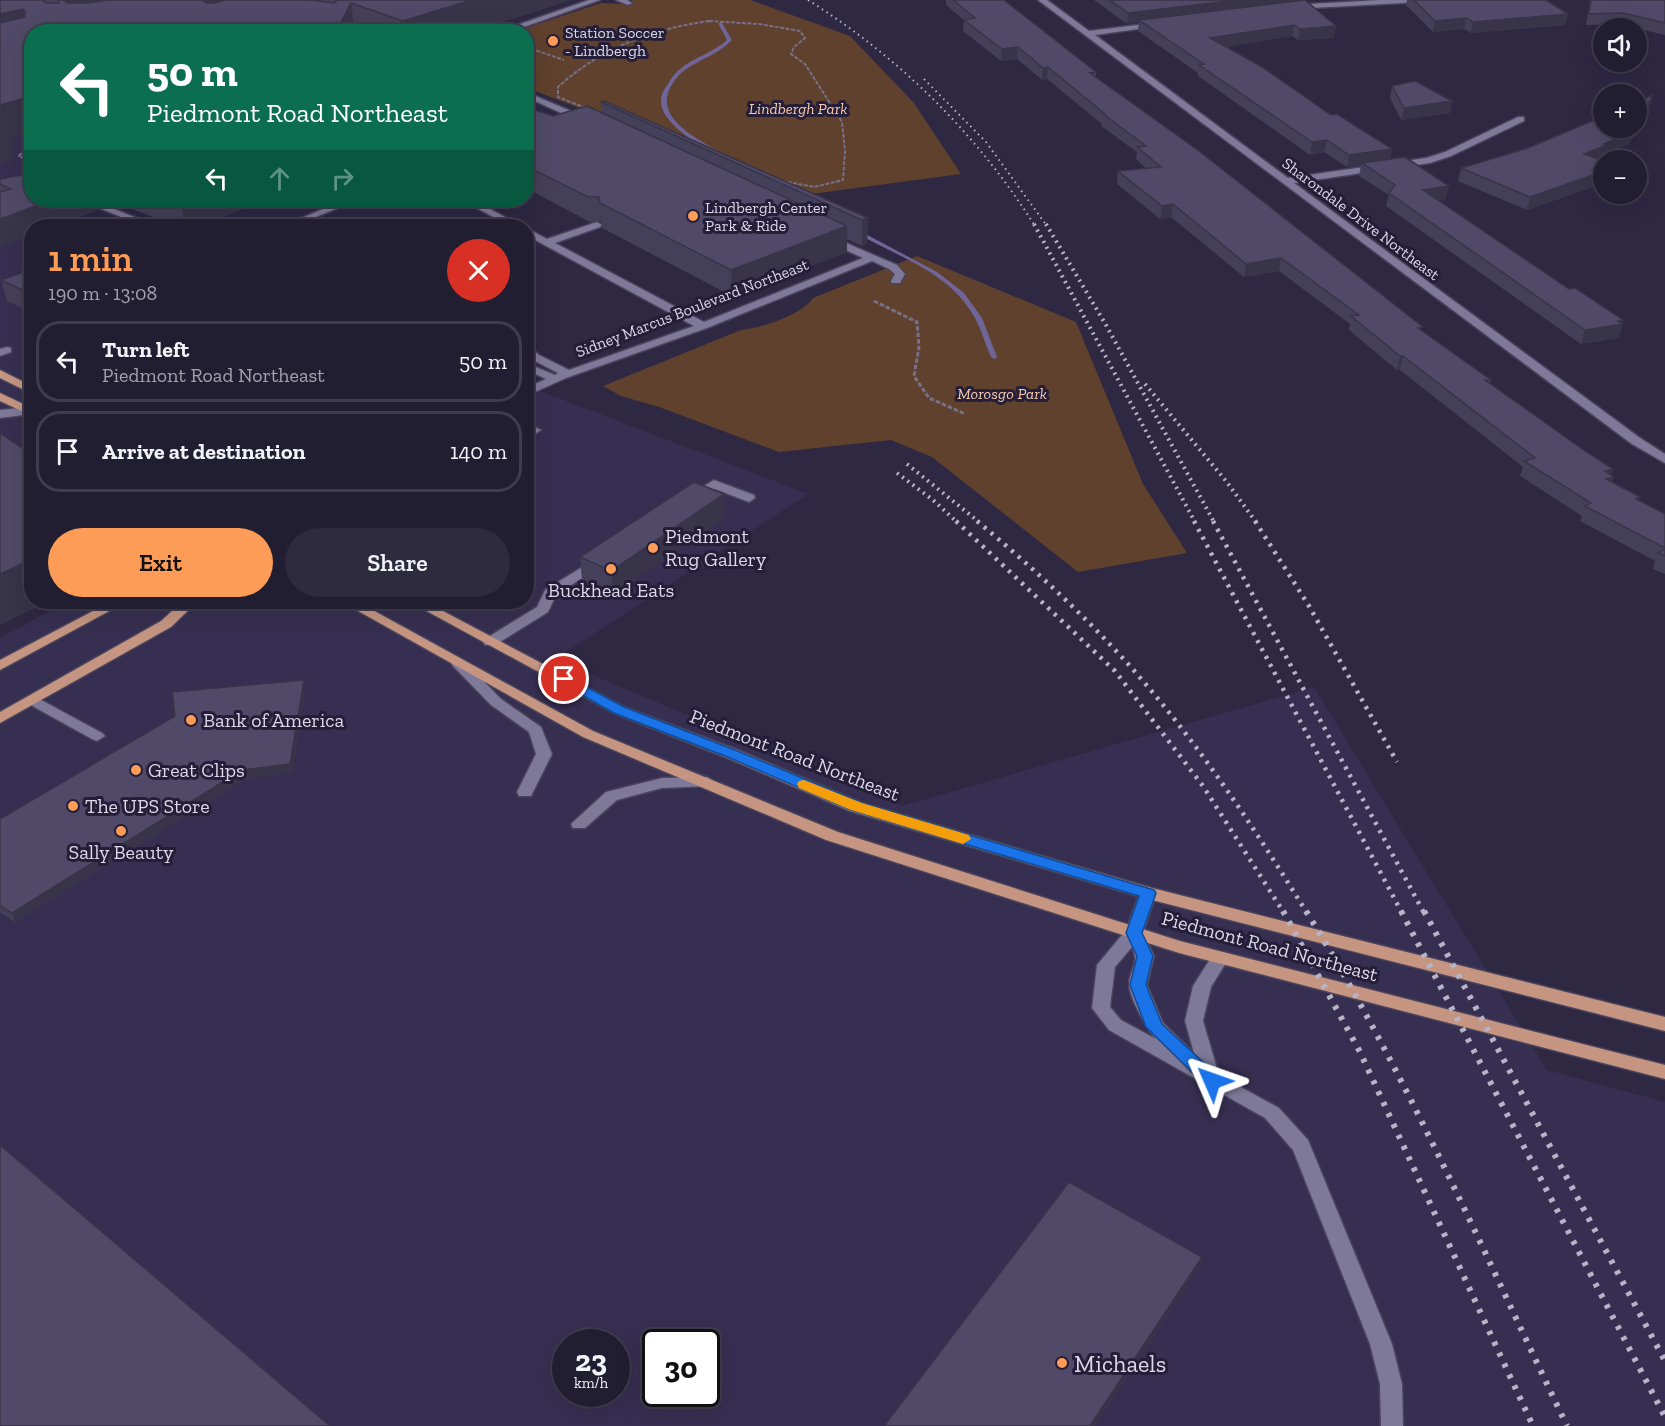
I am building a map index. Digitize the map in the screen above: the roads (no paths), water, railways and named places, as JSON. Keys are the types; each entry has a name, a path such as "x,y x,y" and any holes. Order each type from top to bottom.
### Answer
{"main road":[{"path":"0,373 24,386"},
{"path":"0,396 24,409"},
{"path":"0,666 106,609"},
{"path":"0,718 166,624 182,609"},
{"name":"Piedmont Road Northeast","path":"362,609 588,734 832,836 1134,933 1220,958 1665,1072"},
{"name":"Piedmont Road Northeast","path":"430,609 619,710 735,755 856,807 1148,893 1665,1024"}],"street":[{"path":"525,24 596,0"},
{"name":"Sharondale Drive Northeast","path":"1042,0 1636,441 1665,459"},
{"path":"1286,8 1421,0"},
{"path":"1088,34 1166,23"},
{"path":"534,98 589,122"},
{"path":"1285,181 1426,161 1448,154 1521,118"},
{"path":"102,207 134,219"},
{"path":"304,219 334,207"},
{"path":"480,207 504,219"},
{"path":"547,242 597,225"},
{"path":"820,234 893,267 900,274 896,281"},
{"path":"534,235 703,326"},
{"name":"Sidney Marcus Boulevard Northeast","path":"534,389 568,374 703,326 871,258"},
{"path":"534,356 568,374"},
{"path":"534,370 555,379"},
{"path":"0,414 24,412"},
{"path":"676,510 714,484 749,498"},
{"path":"490,642 543,609 550,593 608,555"},
{"path":"458,663 496,702 536,730 544,754 525,792"},
{"path":"32,700 97,736"},
{"path":"579,824 612,796 662,783 707,782"},
{"path":"1148,893 1134,933 1106,965 1101,1008 1115,1025 1272,1113 1301,1146 1382,1344 1391,1384 1392,1426"},
{"path":"1134,933 1145,956 1138,985 1155,1027 1212,1081"},
{"path":"1212,1081 1194,1020 1202,986 1220,958"}],"waterway":[{"path":"720,24 730,40 719,49 680,71 666,91 663,102 666,113 673,122 696,140 729,159"},
{"path":"858,232 935,273 962,294 978,318 994,357"}],"railway":[{"path":"808,0 874,47 934,100 988,160 1035,226"},
{"path":"924,79 986,142 1047,226"},
{"path":"1034,224 1195,522"},
{"path":"1046,224 1106,325 1214,522"},
{"path":"1145,384 1226,481 1256,522"},
{"path":"907,464 979,522"},
{"path":"897,473 933,500 957,522"},
{"path":"956,521 1115,671 1203,786 1284,913"},
{"path":"977,521 1074,608 1154,694 1223,785 1307,913"},
{"path":"1194,521 1402,913"},
{"path":"1213,521 1424,913"},
{"path":"1255,521 1309,606 1397,762"},
{"path":"1283,911 1360,1052 1533,1426"},
{"path":"1306,911 1343,973 1411,1100 1567,1426"},
{"path":"1401,911 1665,1417"},
{"path":"1424,911 1665,1361"}],"place":[{"name":"Station Soccer - Lindbergh","path":"553,41"},
{"name":"Lindbergh Center Park & Ride","path":"693,216"},
{"name":"Piedmont Rug Gallery","path":"653,548"},
{"name":"Buckhead Eats","path":"611,569"},
{"name":"Bank of America","path":"191,720"},
{"name":"Great Clips","path":"136,770"},
{"name":"The UPS Store","path":"73,806"},
{"name":"Sally Beauty","path":"121,831"},
{"name":"Michaels","path":"1062,1363"}],"park label":[{"name":"Lindbergh Park","path":"798,108"},
{"name":"Morosgo Park","path":"1002,393"}]}
